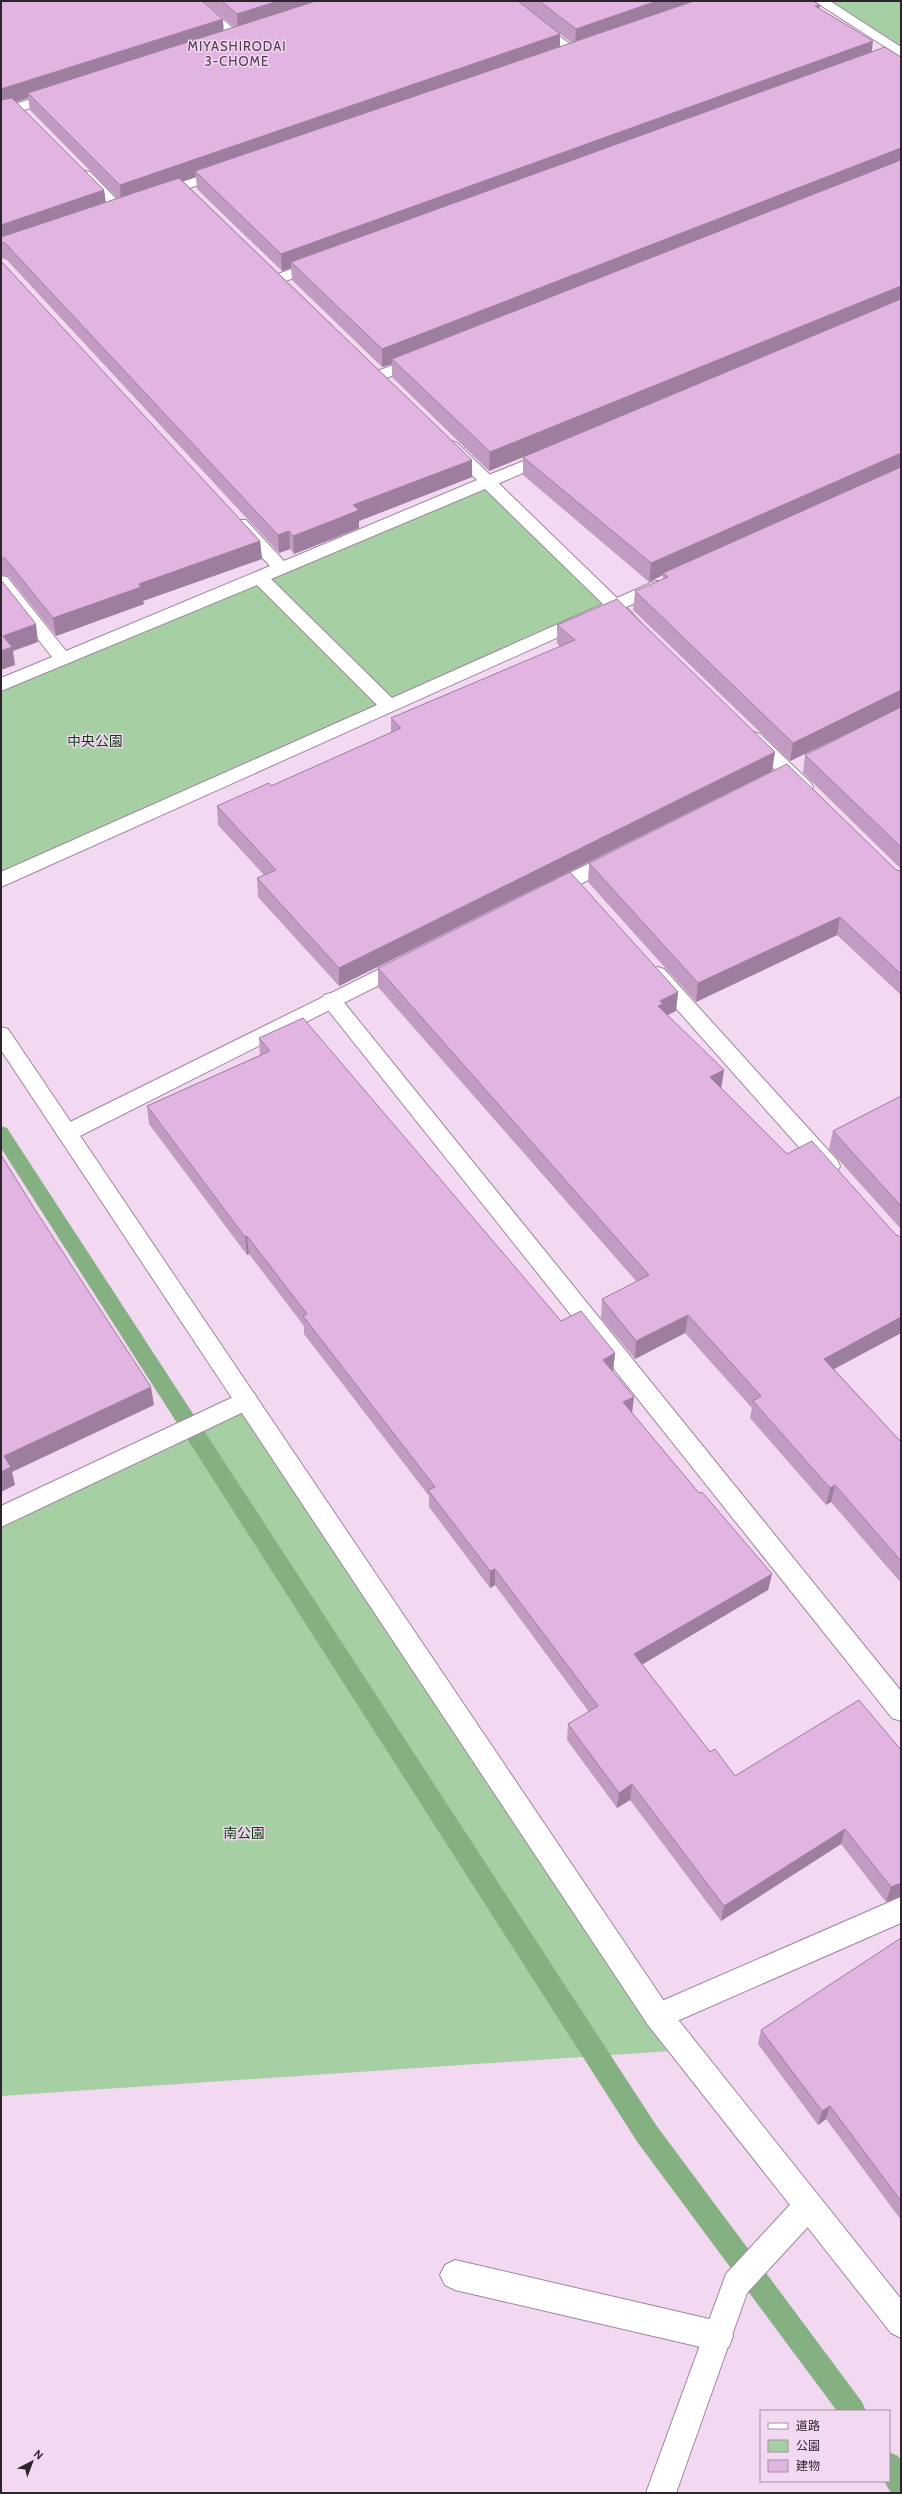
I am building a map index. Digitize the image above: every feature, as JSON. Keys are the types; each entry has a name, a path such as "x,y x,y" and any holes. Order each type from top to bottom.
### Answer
{"street":[{"path":"194,1 236,37"},
{"path":"506,1 573,52"},
{"path":"821,1 900,53"},
{"path":"221,42 251,32"},
{"path":"558,57 588,47"},
{"path":"884,57 900,53"},
{"path":"1,113 70,91"},
{"path":"18,108 29,119"},
{"path":"73,164 118,209"},
{"path":"147,198 188,191 235,168"},
{"path":"103,214 132,204"},
{"path":"278,278 330,259"},
{"path":"378,376 437,353"},
{"path":"441,437 644,633"},
{"path":"1,685 567,448"},
{"path":"227,510 281,568"},
{"path":"259,576 389,706"},
{"path":"1,880 679,577"},
{"path":"1,581 63,659"},
{"path":"742,727 795,768 816,799"},
{"path":"767,782 795,768"},
{"path":"536,897 635,848"},
{"path":"572,879 588,897"},
{"path":"67,1133 423,954"},
{"path":"646,962 843,1181"},
{"path":"331,1000 901,1710"},
{"path":"1,1034 658,2016 901,2322"},
{"path":"1,1517 246,1400"},
{"path":"658,2016 901,1910"},
{"path":"661,2493 736,2284 808,2206"},
{"path":"455,2275 718,2336"}],"green space":[{"path":"821,1 901,1 901,53"},
{"name":"中央公園","path":"487,482 615,606 1,880 1,685"},
{"name":"南公園","path":"246,1400 685,2050 1,2096 1,1517"}],"building":[{"path":"1,1 202,1 223,19 1,89"},
{"path":"222,1 278,1 237,14"},
{"path":"316,1 518,1 560,34 120,185 28,93"},
{"path":"539,1 657,1 576,29"},
{"path":"694,1 813,1 820,5 815,6 873,41 281,254 195,171"},
{"path":"885,47 901,57 901,148 382,349 291,262"},
{"path":"12,98 104,190 1,225 1,100"},
{"path":"901,160 901,286 490,452 392,359"},
{"path":"179,178 472,460 353,505 359,510 337,519 293,536 289,531 278,535 5,243 1,242 1,237"},
{"path":"1,261 260,541 139,584 141,587 53,618 5,558 1,558"},
{"path":"901,299 901,453 651,563 523,457"},
{"path":"901,467 901,690 793,743 635,591 668,577 663,573"},
{"path":"1,580 36,624 3,636 12,647 1,651"},
{"path":"617,599 775,752 339,968 257,878 276,870 217,806 269,783 271,786 401,728 391,718 575,640 557,625"},
{"path":"901,707 901,847 805,755"},
{"path":"787,764 896,870 901,871 901,974 840,917 698,983 589,863"},
{"path":"570,872 678,992 660,1001 663,1004 658,1006 724,1070 710,1077 787,1154 812,1141 896,1235 901,1237 901,1317 824,1359 901,1442 901,1561 835,1485 830,1488 753,1401 761,1396 688,1315 636,1341 602,1299 649,1275 378,968"},
{"path":"303,1018 561,1321 581,1311 615,1353 603,1360 634,1397 623,1402 699,1493 702,1492 772,1574 634,1654 710,1752 715,1749 735,1776 859,1700 901,1750 901,1883 891,1887 845,1829 724,1906 632,1784 619,1793 568,1724 598,1706 495,1569 490,1571 428,1490 435,1487 303,1316 307,1314 247,1236 245,1237 147,1106 270,1051 259,1038"},
{"path":"901,1096 901,1206 833,1131"},
{"path":"1,1155 151,1387 4,1456 11,1467 1,1472"},
{"path":"901,1938 901,2201 830,2106 822,2111 761,2030"}],"waterway":[{"path":"1,1133 647,2134 852,2410"},
{"path":"890,2467 901,2485"}],"district":[{"name":"MIYASHIRODAI 3-CHOME","path":"237,54"}]}
